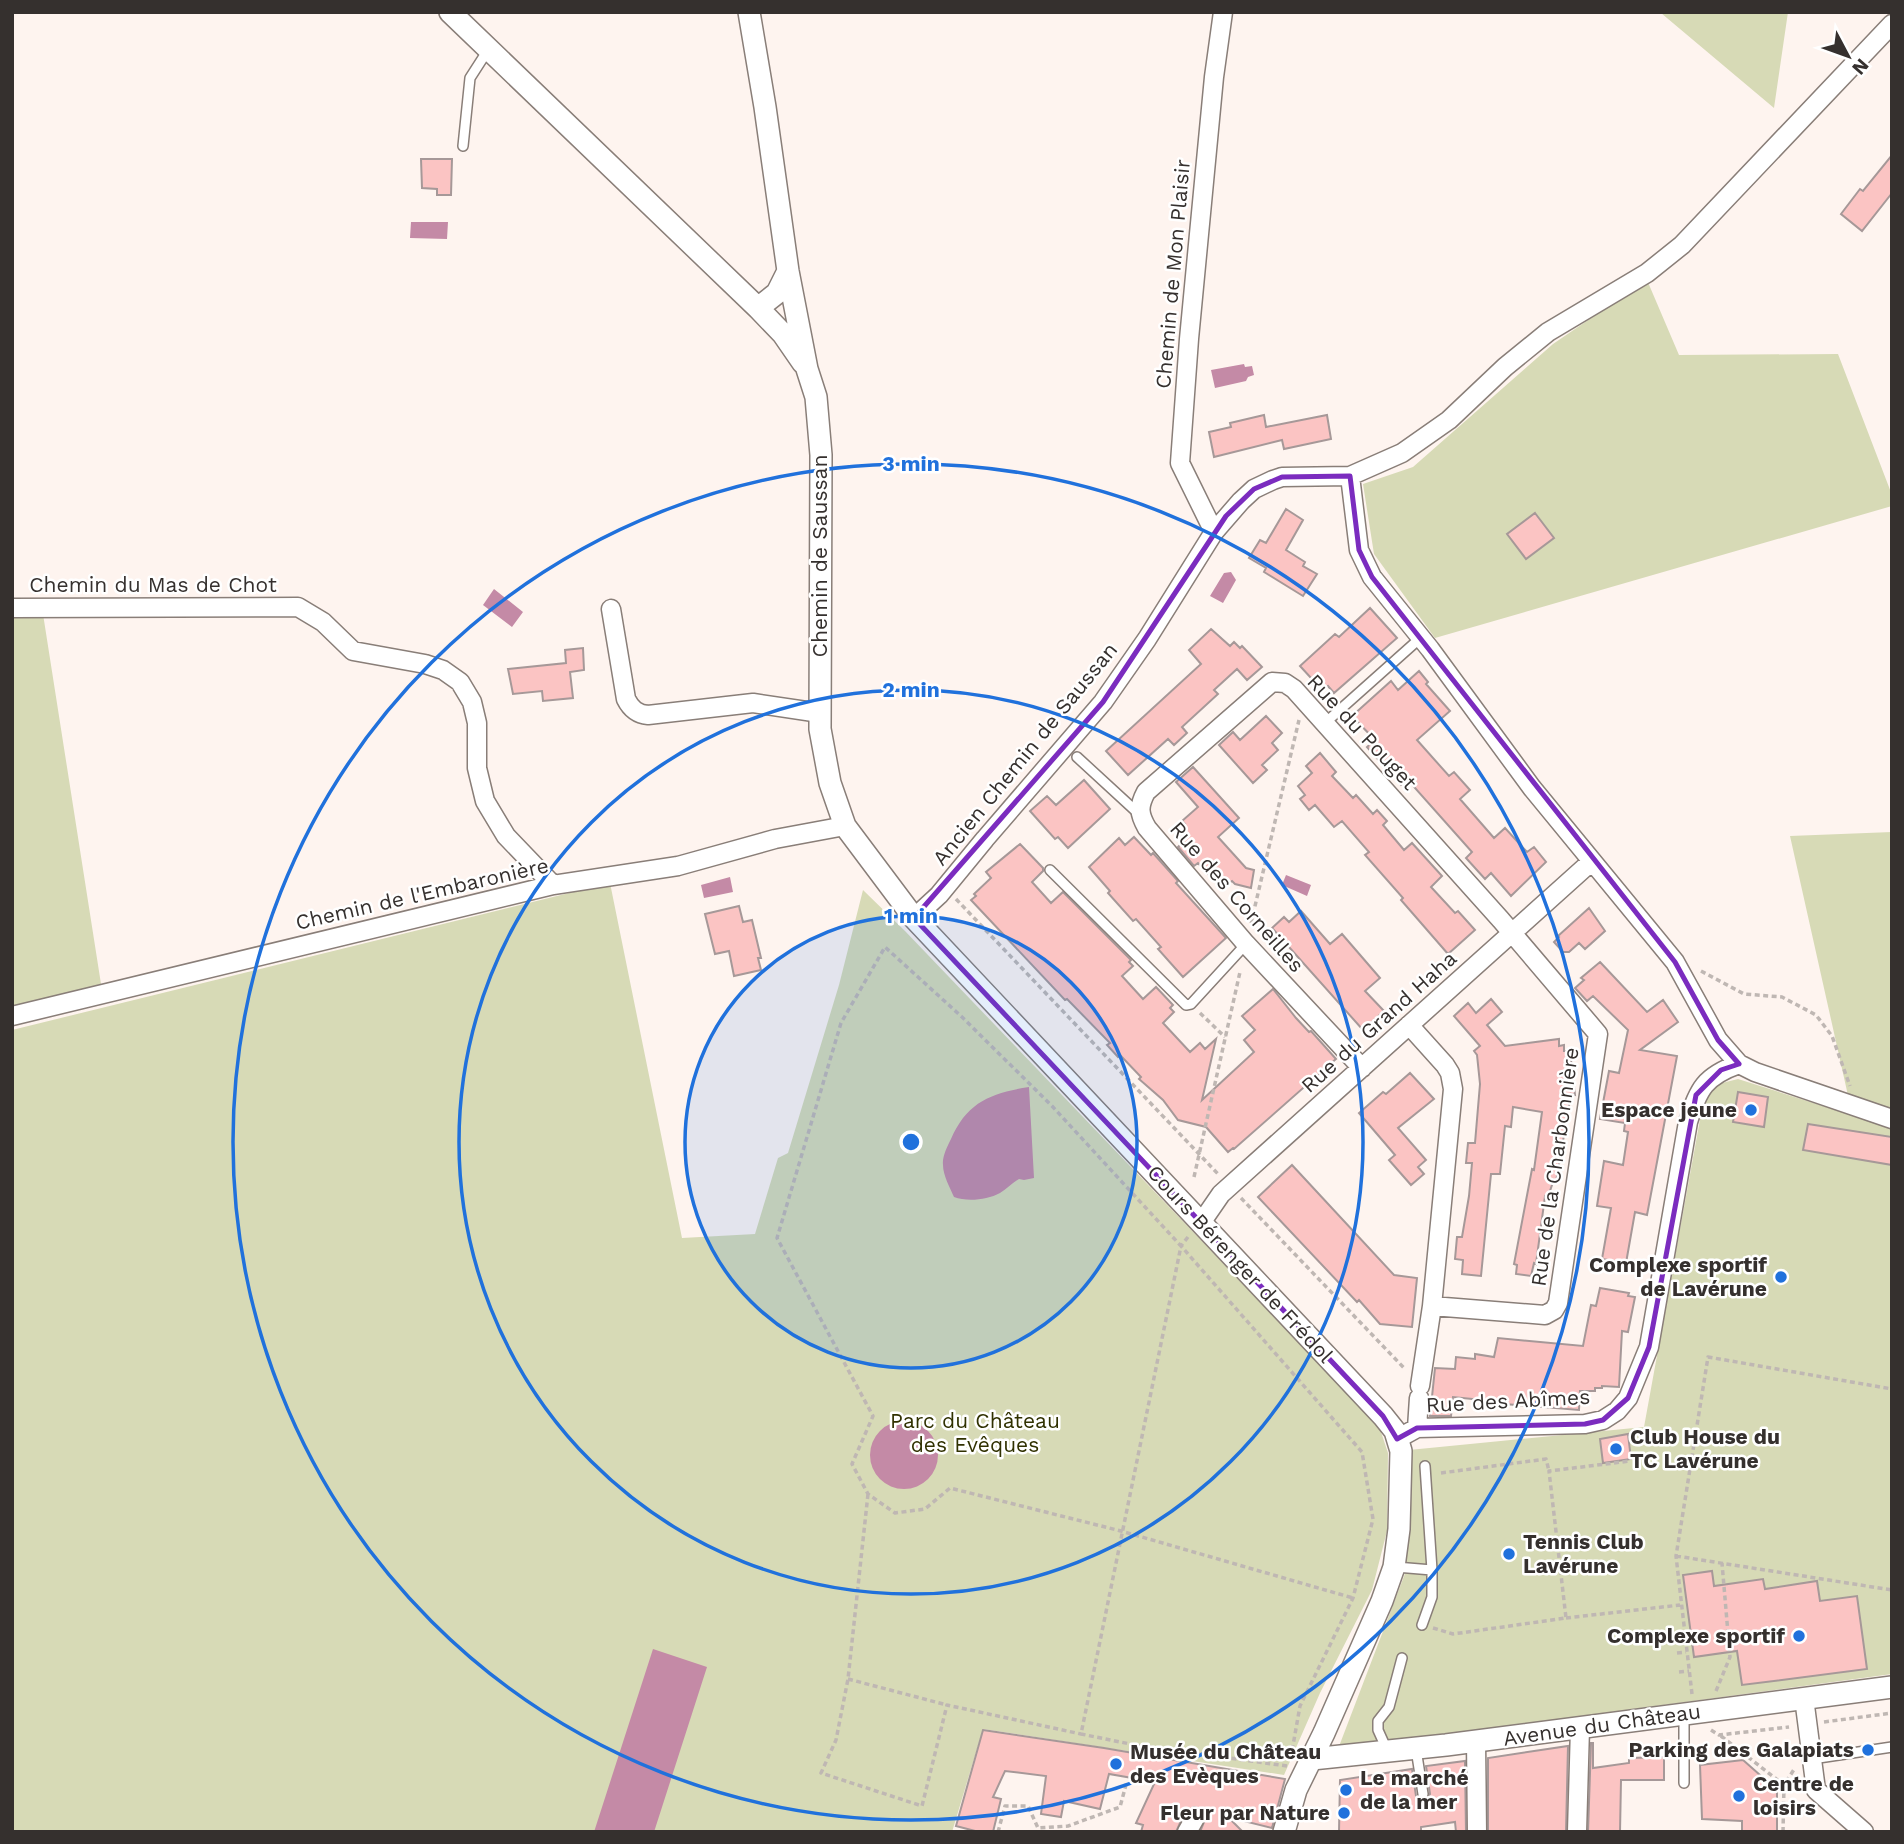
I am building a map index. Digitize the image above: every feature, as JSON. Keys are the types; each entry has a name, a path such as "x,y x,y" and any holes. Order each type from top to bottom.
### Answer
{"street":[{"path":"450,12 758,308 783,334 807,369"},
{"name":"Chemin de Saussan","path":"749,12 788,271 807,369 816,397 821,455 820,729 830,783 850,832"},
{"name":"Chemin de Mon Plaisir","path":"1214,532 1180,463 1190,325 1214,77 1223,12"},
{"path":"1892,24 1682,245 1647,272 1548,332 1505,367 1449,420 1402,453 1350,476 1359,550 1372,578 1426,643 1532,788 1679,968 1718,1040 1739,1064 1777,1081 1892,1119"},
{"path":"758,308 777,293 788,271"},
{"name":"Ancien Chemin de Saussan","path":"914,918 942,892 1103,702 1147,639 1214,532 1241,501 1254,489 1282,477 1350,476"},
{"name":"Chemin du Mas de Chot","path":"12,608 298,607 323,622 353,651 425,664 443,670 460,682 472,702 477,723 477,768 485,801 506,836 553,885"},
{"path":"611,609 626,699 640,714 753,703 820,713"},
{"name":"Rue du Pouget","path":"1139,814 1140,802 1146,792 1272,681 1285,683 1294,689 1325,723 1512,933"},
{"name":"Rue des Corneilles","path":"1139,814 1147,828 1246,944 1362,1068"},
{"name":"Chemin de l'Embaronière","path":"12,1016 553,885 678,866 775,839 850,832"},
{"name":"Cours Bérenger de Frédol","path":"850,832 914,918 1384,1416 1395,1431 1401,1451 1399,1529 1394,1567 1382,1601 1302,1767 1284,1832"},
{"name":"Rue du Grand Haha","path":"1201,1223 1221,1194 1592,861"},
{"name":"Rue de la Charbonnière","path":"1432,1306 1545,1315 1554,1310 1558,1303 1598,1034 1512,933"},
{"path":"1409,1025 1445,1065 1450,1073 1453,1089 1417,1428"},
{"name":"Rue des Abîmes","path":"1397,1439 1417,1428 1584,1424 1603,1420 1617,1411 1628,1398 1649,1347 1688,1122 1696,1095 1708,1080 1721,1070 1739,1064"},
{"name":"Avenue du Château","path":"1302,1767 1388,1752 1684,1715 1710,1701 1804,1698 1892,1686"},
{"path":"1804,1698 1808,1725 1806,1759 1816,1790 1864,1832"},
{"path":"1577,1832 1580,1728"},
{"path":"1476,1741 1477,1832"}],"lane":[{"path":"463,146 470,78 488,50"},
{"path":"1325,723 1417,641"},
{"name":"Rue des Corneilles","path":"1077,757 1139,814"},
{"path":"1050,870 1186,1004 1191,1004 1246,944"},
{"path":"1422,1625 1432,1597 1425,1466"},
{"path":"1394,1567 1432,1570"},
{"path":"1388,1752 1378,1730 1378,1721 1389,1707 1402,1658"},
{"path":"1684,1715 1684,1783"},
{"path":"1806,1759 1892,1747"},
{"path":"1416,1749 1423,1794"}],"path":[{"path":"942,892 1409,1373 1408,1384 1419,1392"},
{"path":"848,1679 947,1705 1135,1745 1302,1767 1300,1706 1353,1598 1373,1519 1362,1452 1052,1106 962,1017 885,947 841,1023 777,1238 873,1416 852,1464 868,1494 895,1513 925,1509 950,1488 1121,1531 1353,1598"},
{"path":"1679,968 1695,968 1744,995 1782,997 1816,1015 1832,1036 1852,1091"},
{"path":"1191,1004 1226,1038"},
{"path":"1080,1734 1181,1247"},
{"path":"1722,1563 1730,1657 1710,1701 1692,1695 1676,1556 1708,1357 1892,1389"},
{"path":"1441,1473 1546,1460 1566,1618"},
{"path":"1549,1471 1630,1461"},
{"path":"868,1494 848,1679 836,1741 821,1773 922,1806 947,1705"},
{"path":"1676,1556 1892,1590"},
{"path":"1892,1600 1892,1608"},
{"path":"1422,1625 1453,1634 1680,1605"},
{"path":"1677,1653 1686,1652"},
{"path":"1679,1672 1689,1671"},
{"path":"1719,1735 1892,1713"},
{"path":"1684,1715 1719,1735 1784,1785"},
{"path":"1783,1832 1784,1785 1806,1759"},
{"path":"998,1832 1005,1806 1028,1806 1038,1828 1068,1826 1121,1807 1127,1781"}],"highlighted area":[{"path":"1350,476 1359,550 1372,577 1675,962 1718,1040 1739,1064 1721,1070 1696,1095 1649,1347 1628,1398 1603,1420 1585,1424 1417,1428 1397,1439 1383,1416 914,918 1103,702 1226,516 1254,489 1282,477"}],"green space":[{"path":"1788,12 1774,108 1661,13"},
{"path":"1647,280 1679,355 1838,354 1892,495 1892,506 1435,638 1374,554 1363,484 1413,467 1553,344"},
{"path":"12,613 43,614 101,984 12,1007"},
{"path":"1892,832 1892,1113 1849,1100 1790,836"},
{"name":"Parc du Château des Evêques","path":"610,883 682,1238 755,1234 778,1158 788,1153 839,985 863,890 1379,1426 1388,1453 1387,1531 1372,1590 1320,1693 1284,1775 983,1729 952,1832 12,1832 12,1030"},
{"name":"Complexe sportif de Lavérune","path":"1738,1079 1892,1128 1892,1674 1338,1749 1406,1571 1409,1450 1644,1427 1703,1103 1718,1084"}],"shaded area":[{"path":"411,222 448,222 447,239 410,238"},
{"path":"1244,364 1245,367 1252,366 1254,375 1246,381 1215,388 1211,370"},
{"path":"1231,572 1236,580 1223,603 1210,596 1224,573"},
{"path":"494,589 523,612 512,627 483,605"},
{"path":"1286,875 1311,885 1307,896 1282,885"},
{"path":"730,877 733,892 704,898 701,885"},
{"path":"1029,1087 1034,1178 1019,1179 1000,1193 989,1197 971,1200 954,1197 945,1177 943,1162 957,1126 982,1101 1003,1092"},
{"path":"904,1421 917,1424 928,1431 935,1442 938,1455 935,1468 928,1479 917,1486 904,1489 891,1486 880,1479 873,1468 870,1455 873,1442 880,1431 891,1424"},
{"path":"653,1649 707,1667 654,1832 594,1832"}],"building":[{"path":"1892,155 1892,193 1862,231 1841,214"},
{"path":"421,159 452,159 451,195 437,195 437,189 422,188"},
{"path":"1264,415 1266,427 1327,415 1331,439 1284,449 1282,440 1214,457 1209,432 1231,427 1230,423"},
{"path":"1286,509 1303,520 1286,550 1305,562 1303,566 1317,574 1303,596 1264,572 1266,568 1249,558 1260,540 1266,543"},
{"path":"1535,513 1554,538 1526,559 1507,534"},
{"path":"1370,608 1397,638 1334,693 1328,686 1323,691 1300,666 1335,634 1339,637"},
{"path":"1211,629 1230,646 1234,642 1240,648 1242,646 1262,667 1247,680 1237,669 1214,690 1218,694 1182,727 1187,733 1174,745 1168,739 1128,775 1106,751 1201,664 1189,650"},
{"path":"583,648 584,670 570,672 573,698 543,701 542,691 513,694 508,669 566,663 565,650"},
{"path":"1419,671 1428,682 1426,684 1450,711 1417,740 1449,776 1454,772 1470,790 1460,799 1494,838 1505,828 1527,852 1534,847 1546,862 1511,896 1491,873 1485,879 1466,858 1472,852 1408,780 1401,785 1367,747 1375,740 1352,716 1391,681 1398,690"},
{"path":"1266,716 1282,733 1272,743 1278,750 1262,765 1267,770 1253,783 1219,745 1233,732 1240,740"},
{"path":"1320,753 1336,772 1332,776 1353,798 1356,795 1373,814 1377,810 1387,821 1383,825 1404,850 1412,843 1442,876 1431,887 1475,930 1448,954 1365,855 1369,852 1342,821 1334,827 1315,805 1309,810 1300,799 1305,795 1298,786 1312,773 1306,766"},
{"path":"1193,767 1239,818 1218,837 1246,868 1254,870 1251,888 1232,881 1221,888 1198,863 1194,866 1178,847 1184,841 1176,832 1185,824 1182,821 1198,807 1176,782"},
{"path":"1084,780 1110,809 1068,848 1058,837 1055,839 1030,811 1047,796 1056,805"},
{"path":"1134,837 1151,855 1153,853 1226,938 1183,977 1158,949 1161,947 1136,919 1133,921 1089,867 1119,838 1125,845"},
{"path":"1020,844 1043,868 1032,882 1051,903 1063,892 1131,960 1129,962 1133,966 1122,976 1143,999 1156,987 1173,1005 1170,1008 1174,1012 1163,1023 1190,1052 1200,1043 1205,1049 1216,1039 1202,1100 1254,1052 1244,1040 1255,1030 1242,1016 1273,989 1296,1018 1336,1059 1228,1152 1206,1127 1178,1120 1163,1100 1107,1045 1110,1043 1067,999 1065,1000 971,900 991,878 986,872"},
{"path":"739,906 743,922 752,920 761,958 758,958 761,970 734,976 729,951 715,954 705,914"},
{"path":"1589,908 1605,931 1585,949 1579,943 1569,952 1563,952 1554,942"},
{"path":"1301,911 1330,944 1342,934 1380,978 1365,991 1384,1011 1363,1030 1272,928 1284,917 1289,922"},
{"path":"1600,962 1647,1012 1663,1000 1678,1022 1640,1050 1677,1056 1647,1215 1635,1212 1626,1263 1602,1259 1611,1208 1597,1206 1604,1161 1623,1165 1628,1132 1624,1131 1625,1123 1600,1119 1609,1071 1619,1073 1628,1030 1593,996 1587,1001 1575,988 1584,980 1581,978"},
{"path":"1491,999 1502,1012 1487,1025 1505,1046 1559,1039 1559,1046 1564,1045 1564,1051 1570,1051 1575,1095 1571,1094 1556,1182 1553,1182 1548,1197 1545,1196 1536,1264 1534,1263 1531,1276 1516,1274 1517,1265 1514,1264 1532,1169 1534,1170 1542,1112 1513,1107 1511,1127 1505,1126 1500,1174 1491,1174 1481,1276 1462,1274 1463,1260 1455,1259 1457,1237 1462,1237 1469,1196 1472,1163 1466,1163 1468,1143 1475,1143 1480,1084 1477,1055 1474,1051 1480,1046 1454,1016 1468,1003 1476,1013"},
{"path":"1410,1073 1434,1099 1398,1128 1426,1160 1418,1167 1424,1174 1411,1185 1389,1160 1395,1155 1359,1113"},
{"name":"Espace jeune","path":"1738,1092 1768,1097 1764,1127 1733,1122"},
{"path":"1808,1124 1892,1137 1892,1165 1803,1150"},
{"path":"1292,1165 1394,1275 1417,1278 1412,1327 1380,1324 1258,1197"},
{"path":"1600,1288 1629,1293 1628,1296 1635,1297 1628,1332 1622,1331 1619,1387 1602,1386 1595,1388 1595,1391 1580,1391 1579,1410 1453,1397 1451,1416 1430,1416 1435,1368 1455,1369 1456,1357 1475,1359 1475,1354 1494,1357 1498,1338 1583,1346 1591,1305 1596,1306"},
{"name":"Club House du TC Lavérune","path":"1628,1434 1631,1459 1603,1463 1600,1439"},
{"name":"Complexe sportif","path":"1712,1571 1714,1586 1763,1579 1765,1589 1817,1581 1820,1601 1857,1596 1867,1669 1742,1685 1737,1651 1694,1657 1683,1575"},
{"path":"983,1730 1285,1779 1272,1828 1228,1817 1243,1832 1200,1832 1206,1817 1201,1809 1194,1807 1185,1812 1176,1832 1141,1832 1143,1825 1136,1823 1155,1782 1109,1774 1100,1809 1064,1801 1061,1817 1041,1814 1046,1776 1005,1771 993,1797 1001,1799 993,1832 979,1832 956,1826"},
{"path":"1591,1743 1593,1768 1629,1763 1629,1758 1664,1757 1664,1780 1621,1780 1620,1832 1588,1832"},
{"path":"1568,1746 1566,1832 1488,1832 1488,1758"},
{"name":"Centre de loisirs","path":"1743,1760 1777,1790 1777,1832 1742,1832 1742,1821 1702,1819 1700,1765"},
{"path":"1465,1761 1466,1832 1456,1832 1455,1822 1421,1827 1421,1832 1339,1832 1340,1780 1412,1769 1416,1796 1425,1801 1430,1794 1426,1766"}],"place":[{"name":"Espace jeune","path":"1751,1110"},
{"name":"Complexe sportif de Lavérune","path":"1781,1277"},
{"name":"Club House du TC Lavérune","path":"1616,1449"},
{"name":"Tennis Club Lavérune","path":"1509,1554"},
{"name":"Complexe sportif","path":"1799,1636"},
{"name":"Parking des Galapiats","path":"1868,1750"},
{"name":"Musée du Château des Evèques","path":"1116,1764"},
{"name":"Le marché de la mer","path":"1346,1790"},
{"name":"Centre de loisirs","path":"1739,1796"},
{"name":"Fleur par Nature","path":"1344,1813"}]}
